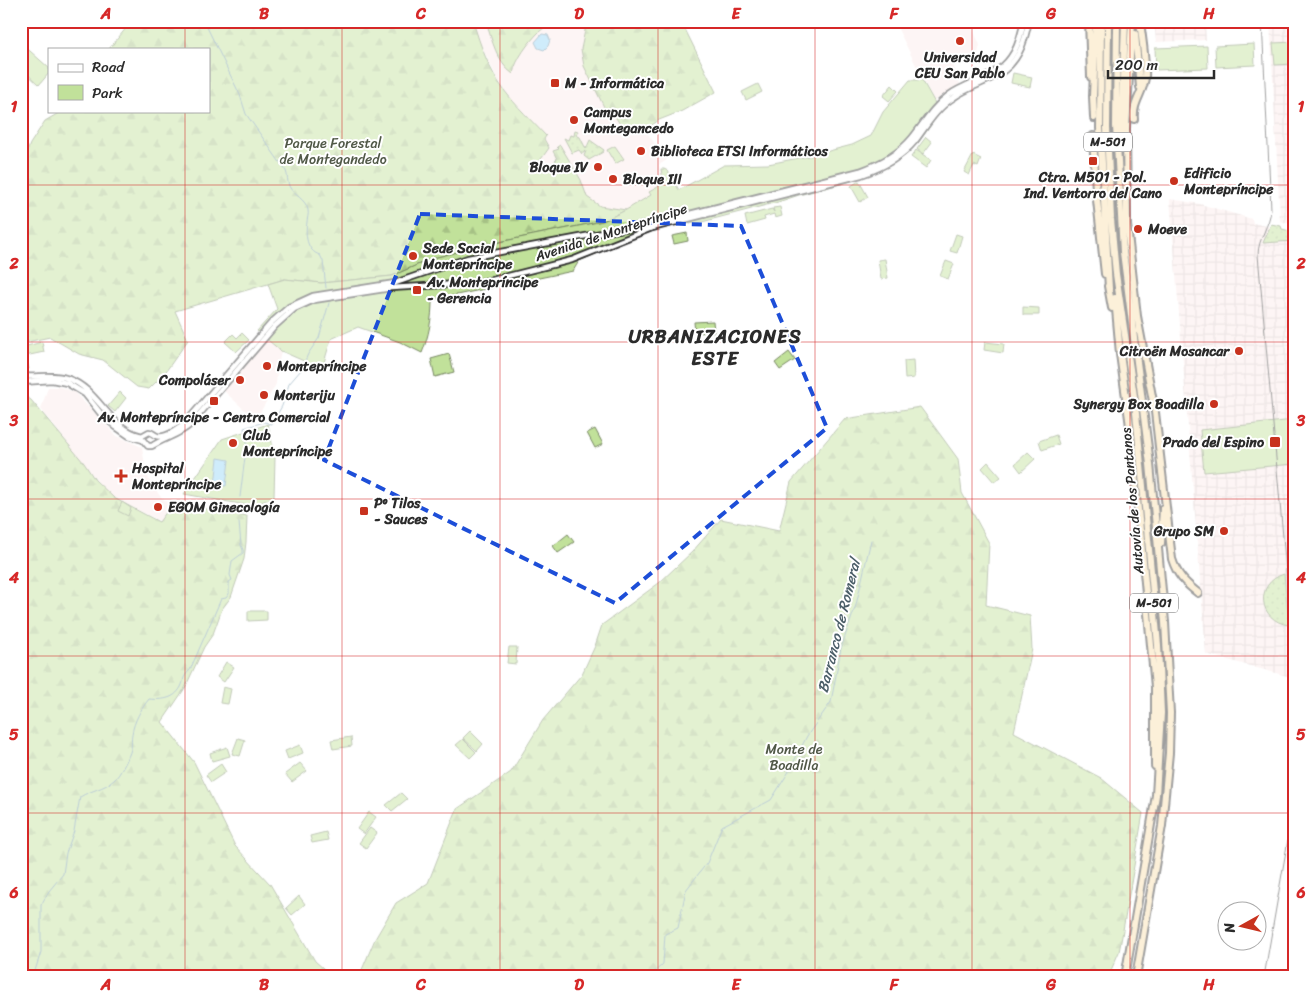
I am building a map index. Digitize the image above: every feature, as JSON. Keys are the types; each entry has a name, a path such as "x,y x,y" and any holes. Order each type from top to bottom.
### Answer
{"highway":[{"path":"1089,21 1094,118"},
{"path":"1093,96 1096,21"},
{"path":"1101,21 1100,128 1109,289"},
{"name":"Autovía de los Pantanos","path":"1108,21 1107,128 1110,209 1116,274 1136,412 1158,645 1160,721 1160,754 1155,802 1125,977"},
{"name":"Autovía de los Pantanos","path":"1117,21 1118,163 1124,260 1144,403 1160,564 1169,686 1169,753 1162,826 1136,977"},
{"path":"1118,163 1125,21"},
{"path":"1133,21 1140,79 1138,98"},
{"path":"1133,21 1126,129 1127,225 1137,316 1155,412 1172,559 1180,577 1198,593"},
{"path":"1134,119 1134,111 1145,78 1140,21"},
{"path":"1093,136 1103,264 1120,354 1130,426 1155,687 1155,802"},
{"path":"1116,274 1116,311 1120,354"},
{"path":"1160,564 1163,502 1162,469"}],"street":[{"name":"Avenida de Montepríncipe","path":"22,379 52,380 67,383 85,394 101,414 129,436 143,438 150,432 156,436 169,433 184,425 272,322 288,307 306,298 395,283 468,258 650,224 860,171 882,162 904,147 927,116 942,101 958,89 1003,66 1016,49 1024,21"},
{"name":"Avenida de Montepríncipe","path":"143,438 149,446 157,441 171,438 186,429 275,326 294,308 314,300 391,288 475,283 492,280 572,260 652,228 875,171 890,163 907,150 936,112 953,98 1007,69 1020,50 1029,21"},
{"path":"156,436 157,441"}],"highlighted area":[{"path":"420,214 741,226 827,428 615,603 324,460"}],"shaded area":[{"name":"Campus Montegancedo","path":"473,21 587,21 581,49 584,66 625,132 631,125 634,128 645,130 667,160 659,165 664,179 658,187 650,192 651,195 626,210 609,208 600,206 546,172 539,162 549,148 544,139 546,136 512,100 500,84 478,39"},
{"path":"894,21 970,21 980,45 978,53 953,65 960,84 934,101"},
{"path":"1154,21 1205,21 1206,40 1156,42"},
{"path":"1270,21 1294,21 1294,225 1280,221"},
{"path":"1170,199 1200,204 1252,219 1253,223 1294,232 1294,678 1206,654"},
{"path":"267,339 281,351 276,384 256,420 247,416 248,413 224,391"},
{"path":"48,387 60,387 74,392 117,436 142,447 149,480 160,496 170,504 160,521 114,498 105,491 41,409"}],"green space":[{"name":"Parque Forestal de Montegandedo","path":"132,21 473,21 486,57 504,90 546,136 544,139 549,148 539,162 546,171 557,159 553,151 559,149 557,147 560,145 581,180 587,197 600,206 626,210 603,221 504,241 433,258 392,276 321,283 285,279 175,311 188,340 164,374 149,389 137,387 103,360 79,354 50,337 22,343 29,369 21,370 21,169 30,144 45,121 60,112 210,112 210,48 110,48"},
{"path":"552,21 527,46 516,63 513,74 499,57 486,22"},
{"path":"587,21 681,21 716,92 682,111 659,120 645,130 634,128 631,125 629,126 630,129 625,132 611,110 605,109 584,66 581,49"},
{"path":"1294,42 1293,64 1275,65 1273,43"},
{"path":"21,43 48,67 48,74 39,85 21,68"},
{"path":"1254,44 1255,65 1216,67 1215,46"},
{"path":"1207,46 1208,68 1156,70 1155,48"},
{"path":"1013,73 1032,77 1030,87 1011,83"},
{"path":"910,80 922,80 940,112 919,142 906,155 882,169 848,182 778,202 698,223 686,223 655,231 579,261 573,271 432,300 430,327 422,353 400,342 358,327 331,339 322,369 281,351 257,331 277,309 268,284 285,279 321,283 392,276 433,258 504,241 603,221 651,195 649,192 658,187 663,179 661,169 668,171 679,190 724,165 768,164 815,155 815,150 824,148 825,152 852,145 871,136 883,112"},
{"path":"758,84 762,92 746,100 742,92"},
{"path":"892,85 898,91 889,101 883,96"},
{"path":"575,130 578,131 576,135 580,137 586,149 590,140 604,150 603,152 589,160 584,156 586,151 582,154 579,150 572,153 564,138 568,140 570,135 574,136"},
{"path":"926,137 932,142 923,154 917,149"},
{"path":"615,146 624,159 615,164 607,150"},
{"path":"916,150 931,160 926,168 911,157"},
{"path":"973,155 981,159 978,167 974,165 969,175 964,172"},
{"path":"859,181 868,197 860,202 851,186"},
{"path":"780,207 782,216 775,218 774,214 764,217 765,220 747,225 745,216 772,209 774,212 773,208"},
{"path":"1271,224 1294,232 1294,241 1263,243"},
{"path":"687,233 688,241 674,244 672,236"},
{"path":"956,234 962,236 957,253 950,251"},
{"path":"885,259 888,278 881,279 878,260"},
{"path":"946,261 954,264 948,279 940,276"},
{"path":"1023,307 1039,308 1039,315 1023,315"},
{"path":"713,321 714,332 695,333 694,322"},
{"path":"242,333 249,340 236,352 225,342 233,334 237,338"},
{"path":"42,342 44,352 25,356 23,347"},
{"path":"985,342 1004,344 1003,353 984,350"},
{"path":"789,352 795,360 780,370 775,363"},
{"path":"449,354 454,372 435,377 431,359"},
{"path":"913,360 914,378 905,379 904,361"},
{"path":"120,392 126,398 115,412 108,406"},
{"path":"21,393 31,400 84,463 95,480 114,498 159,522 173,503 247,516 244,559 231,597 222,609 213,634 204,647 185,688 162,722 194,762 235,846 270,884 315,961 333,977 21,977"},
{"name":"Monte de Boadilla","path":"920,407 958,459 962,493 989,543 986,605 1030,616 1032,649 1014,732 1101,778 1143,813 1119,952 1108,977 352,977 361,972 375,939 396,903 428,883 457,809 511,772 543,720 582,674 602,625 659,583 692,552 721,519 779,531 791,482 845,419"},
{"path":"1294,420 1294,464 1204,472 1200,430"},
{"path":"268,424 275,457 274,497 252,506 184,494 222,439"},
{"path":"595,429 603,444 595,448 587,433"},
{"path":"1056,435 1059,444 1042,450 1039,441"},
{"path":"1028,452 1035,459 1021,472 1015,464"},
{"path":"988,462 1001,477 994,482 982,468"},
{"path":"122,502 131,508 128,516 118,511"},
{"path":"568,534 574,542 558,553 553,546"},
{"path":"1289,573 1294,573 1294,619"},
{"path":"1284,574 1289,625 1271,617 1264,601 1264,593 1268,585 1274,579"},
{"path":"248,611 267,611 267,620 248,621"},
{"path":"509,647 517,647 516,664 507,663"},
{"path":"226,662 234,667 224,682 217,677"},
{"path":"223,687 231,689 228,704 220,703"},
{"path":"470,731 483,744 477,751 463,738"},
{"path":"351,737 352,746 333,749 331,740"},
{"path":"238,738 245,740 240,756 232,754"},
{"path":"463,739 476,752 470,758 456,745"},
{"path":"300,745 303,753 288,759 285,751"},
{"path":"227,747 230,756 212,761 210,753"},
{"path":"300,763 307,771 292,782 285,774"},
{"path":"221,764 226,772 211,782 206,775"},
{"path":"401,793 407,799 392,811 386,805"},
{"path":"369,812 376,817 364,834 357,829"},
{"path":"370,828 377,833 366,848 359,843"},
{"path":"326,832 328,840 312,843 310,836"},
{"path":"299,896 305,904 292,915 286,908"}],"water":[{"path":"542,34 548,35 550,40 544,50 538,48 535,42"},
{"path":"218,458 229,460 226,486 215,485"}],"waterway":[{"path":"204,21 240,95 246,114 286,171 288,184 291,189 307,206 306,232 308,242 312,250 320,255 323,261 326,288"},
{"path":"240,497 247,441 244,428 264,422 272,424 282,406 289,384 301,370 308,354 319,338 329,303"},
{"path":"33,977 41,952 41,905 49,891 63,874 66,853 74,831 80,797 106,785 119,774 130,752 136,720 149,699 171,697 181,687 221,599 226,598 229,594 229,582 232,580 230,575 232,561 243,553 239,522"},
{"name":"Barranco de Romeral","path":"649,977 663,964 665,934 678,928 686,890 707,863 722,826 771,800 788,773 807,736 831,702 841,648 856,605 871,540"}],"tram line":[{"path":"1262,21 1271,209 1258,255 1294,661"},
{"path":"1264,977 1294,805"}],"place":[{"name":"Universidad CEU San Pablo","path":"960,41"},
{"name":"M - Informática","path":"555,83"},
{"name":"Campus Montegancedo","path":"574,120"},
{"name":"Biblioteca ETSI Informáticos","path":"641,151"},
{"name":"Ctra. M501 - Pol. Ind. Ventorro del Cano","path":"1093,161"},
{"name":"Bloque IV","path":"598,167"},
{"name":"Bloque III","path":"613,179"},
{"name":"Edificio Montepríncipe","path":"1174,181"},
{"name":"Moeve","path":"1138,229"},
{"name":"Sede Social Montepríncipe","path":"413,256"},
{"name":"Av. Montepríncipe - Gerencia","path":"417,290"},
{"name":"Citroën Mosancar","path":"1239,351"},
{"name":"Montepríncipe","path":"267,366"},
{"name":"Compoláser","path":"240,380"},
{"name":"Monteriju","path":"264,395"},
{"name":"Av. Montepríncipe - Centro Comercial","path":"214,401"},
{"name":"Synergy Box Boadilla","path":"1214,404"},
{"name":"Prado del Espino","path":"1275,442"},
{"name":"Club Montepríncipe","path":"233,443"},
{"name":"Hospital Montepríncipe","path":"121,476"},
{"name":"EGOM Ginecología","path":"158,507"},
{"name":"Pº Tilos - Sauces","path":"364,511"},
{"name":"Grupo SM","path":"1224,531"}],"district":[{"name":"URBANIZACIONES ESTE","path":"715,347"}]}
